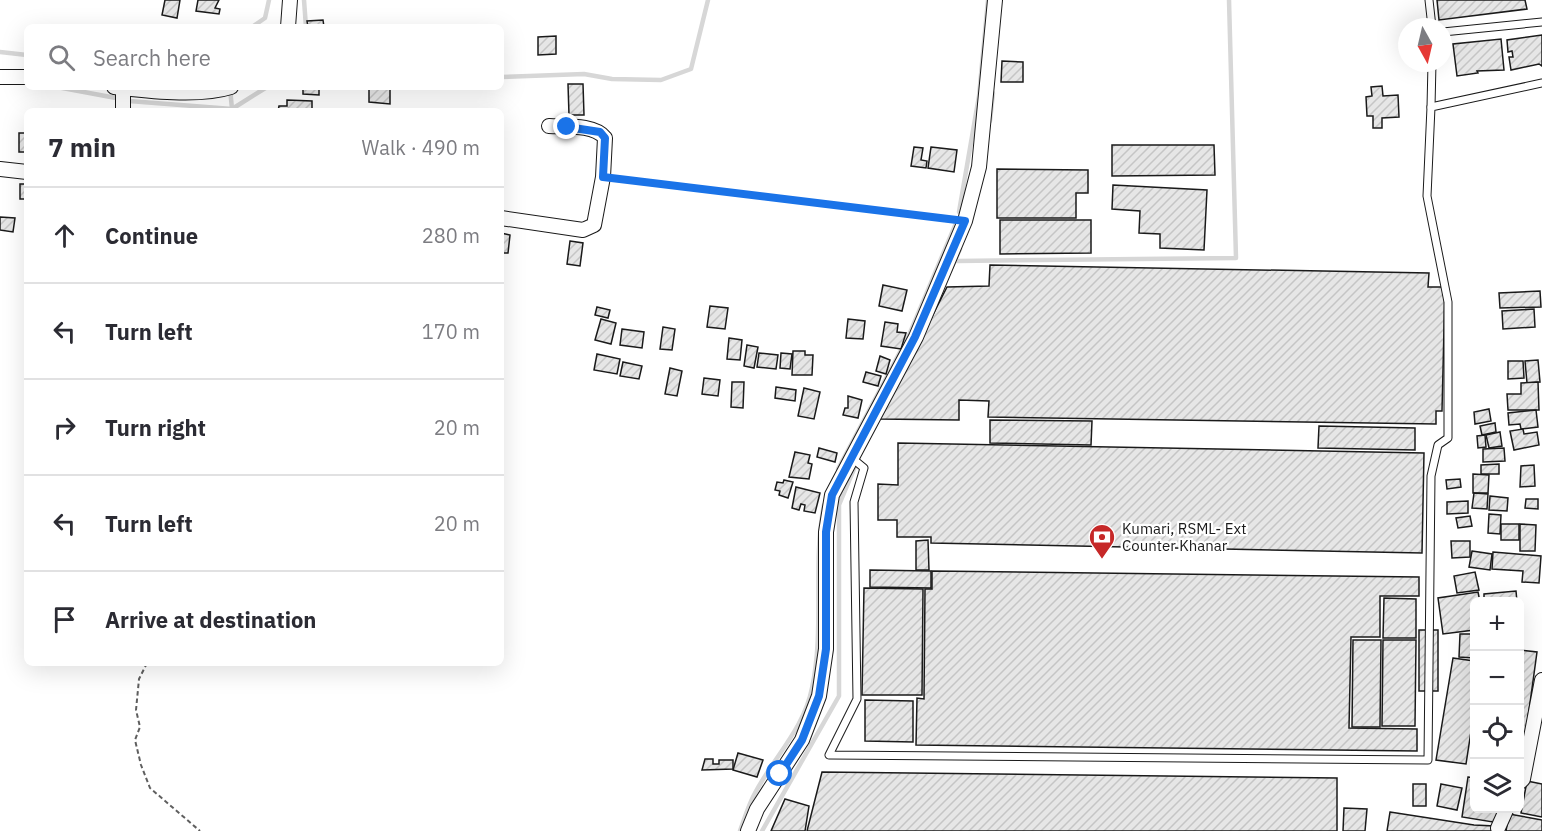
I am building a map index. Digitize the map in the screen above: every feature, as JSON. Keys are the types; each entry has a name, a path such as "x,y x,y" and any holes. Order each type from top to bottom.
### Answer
{"street":[{"path":"288,24 290,0"},
{"path":"748,831 757,809 802,740 819,696 826,649 826,532 832,495 859,463 965,221 978,167 995,0"},
{"path":"0,77 24,77"},
{"path":"118,90 122,108"},
{"path":"154,90 191,92 222,90"},
{"path":"504,218 589,230 597,217 603,177 605,138 600,132 549,126"},
{"path":"0,169 24,172"},
{"path":"1524,774 1542,680"},
{"path":"1498,828 1505,813"}],"lane":[{"path":"1429,0 1431,18"},
{"path":"1452,31 1542,22"},
{"path":"859,463 854,502 857,699 829,755 1428,760 1431,476 1438,445 1448,438 1449,302 1427,196 1432,72"},
{"path":"1431,107 1542,83"}],"path":[{"path":"603,177 965,221"},
{"path":"146,666 140,679 136,710 140,727 135,740 141,765 150,788 200,831"}],"building":[{"path":"165,0 180,0 177,18 162,15"},
{"path":"198,0 219,0 215,8 220,9 219,14 196,11"},
{"path":"1437,0 1525,0 1527,9 1452,18 1439,18"},
{"path":"323,20 324,24 308,24 307,21"},
{"path":"1542,35 1542,66 1539,64 1511,70 1509,57 1513,57 1512,51 1508,52 1507,40"},
{"path":"556,36 556,54 538,55 538,37"},
{"path":"1501,39 1504,70 1477,71 1478,73 1457,76 1453,44"},
{"path":"1002,61 1023,62 1023,82 1001,82"},
{"path":"568,84 583,84 584,115 569,115"},
{"path":"1382,86 1383,96 1398,95 1399,117 1382,118 1382,128 1373,128 1373,116 1367,116 1366,97 1372,96 1371,87"},
{"path":"303,90 319,90 319,95 303,94"},
{"path":"369,90 390,90 390,104 369,102"},
{"path":"287,100 312,101 312,108 279,108 279,106 287,106"},
{"path":"19,133 24,133 24,152 19,152"},
{"path":"1112,145 1214,145 1215,175 1112,176"},
{"path":"914,147 923,148 921,160 927,161 926,168 911,166"},
{"path":"931,147 957,150 954,172 928,168"},
{"path":"997,169 1088,170 1088,193 1076,193 1076,218 997,218"},
{"path":"20,184 24,184 24,199 20,199"},
{"path":"1113,185 1207,190 1204,250 1160,248 1160,234 1139,233 1140,211 1112,209"},
{"path":"0,217 15,218 13,232 0,230"},
{"path":"1000,220 1091,220 1091,253 1000,254"},
{"path":"504,234 510,235 508,253 504,253"},
{"path":"570,241 583,243 580,266 567,264"},
{"path":"990,265 1429,273 1428,287 1445,287 1442,411 1436,411 1436,424 988,417 989,401 959,400 959,420 880,419 947,287 989,286"},
{"path":"883,285 907,290 902,311 879,306"},
{"path":"1540,291 1541,307 1500,308 1499,293"},
{"path":"710,306 728,308 725,329 707,327"},
{"path":"597,307 610,310 608,318 595,315"},
{"path":"1534,309 1535,327 1503,329 1502,311"},
{"path":"601,319 616,323 611,344 595,340"},
{"path":"848,319 865,321 863,339 846,338"},
{"path":"885,322 898,324 897,332 906,333 901,349 881,346"},
{"path":"663,327 675,329 672,350 660,349"},
{"path":"622,329 644,332 642,348 620,345"},
{"path":"729,338 742,340 740,360 727,359"},
{"path":"747,345 758,347 754,368 744,366"},
{"path":"793,351 805,351 805,355 813,355 812,375 792,375"},
{"path":"759,353 778,355 776,369 757,367"},
{"path":"781,353 792,354 790,369 780,368"},
{"path":"597,354 620,359 617,374 594,370"},
{"path":"880,356 890,360 886,374 876,371"},
{"path":"1538,360 1540,382 1527,383 1525,361"},
{"path":"1508,361 1523,361 1524,378 1508,379"},
{"path":"623,362 642,366 639,379 620,376"},
{"path":"670,368 682,371 677,396 665,394"},
{"path":"866,372 881,376 878,386 863,382"},
{"path":"704,378 720,380 718,396 702,394"},
{"path":"732,382 744,382 743,408 731,407"},
{"path":"1538,382 1539,410 1508,410 1507,394 1521,394 1521,383"},
{"path":"776,387 796,390 795,401 775,398"},
{"path":"804,388 820,392 814,419 798,416"},
{"path":"848,396 862,400 858,418 843,415 845,408 848,408"},
{"path":"1489,409 1491,421 1475,424 1474,412"},
{"path":"1536,410 1538,427 1521,429 1520,424 1509,425 1508,413"},
{"path":"990,420 1092,421 1091,445 990,443"},
{"path":"1495,423 1496,432 1482,435 1480,426"},
{"path":"1319,426 1415,428 1415,450 1318,448"},
{"path":"1523,429 1524,434 1537,432 1539,445 1514,450 1510,431"},
{"path":"1500,432 1502,446 1489,448 1486,435"},
{"path":"1485,435 1486,447 1478,448 1477,436"},
{"path":"898,443 1424,453 1422,553 931,543 931,537 897,537 897,520 878,520 878,484 898,485"},
{"path":"819,448 837,453 835,462 817,457"},
{"path":"1504,448 1505,461 1483,462 1483,449"},
{"path":"795,452 810,455 808,463 812,464 809,479 789,477"},
{"path":"1499,464 1499,474 1481,474 1481,465"},
{"path":"1534,465 1535,486 1520,487 1521,466"},
{"path":"1473,474 1489,475 1488,493 1473,493"},
{"path":"1460,479 1461,487 1447,489 1446,480"},
{"path":"784,480 793,482 788,498 779,495 780,491 775,490 777,482 783,483"},
{"path":"796,487 820,493 815,513 804,511 805,505 801,504 799,510 792,508"},
{"path":"1474,493 1488,494 1487,509 1472,508"},
{"path":"1490,496 1508,498 1507,511 1489,510"},
{"path":"1526,499 1538,499 1538,509 1525,508"},
{"path":"1468,501 1468,513 1447,514 1447,502"},
{"path":"1489,514 1501,515 1500,534 1488,533"},
{"path":"1470,516 1472,526 1458,528 1456,518"},
{"path":"1501,524 1519,524 1519,540 1501,540"},
{"path":"1520,524 1536,525 1535,551 1520,551"},
{"path":"928,540 929,570 916,570 916,541"},
{"path":"1451,541 1470,541 1470,557 1452,558"},
{"path":"1472,551 1492,554 1490,570 1469,567"},
{"path":"1493,552 1541,556 1539,583 1522,582 1523,571 1492,569"},
{"path":"870,570 931,571 931,588 870,587"},
{"path":"932,571 1419,577 1419,596 1380,596 1380,637 1351,637 1349,728 1417,729 1417,751 916,745 917,698 924,699 925,589 932,589"},
{"path":"1475,572 1479,590 1457,593 1454,576"},
{"path":"864,588 923,589 922,695 862,695"},
{"path":"1516,591 1517,597 1484,597 1484,594"},
{"path":"1478,592 1479,597 1470,597 1470,631 1443,634 1438,598"},
{"path":"1384,598 1416,599 1416,638 1383,638"},
{"path":"1419,630 1438,630 1438,691 1419,691"},
{"path":"1460,634 1470,634 1470,658 1459,657"},
{"path":"1353,640 1381,640 1380,727 1352,727"},
{"path":"1383,640 1416,640 1415,726 1382,726"},
{"path":"1524,650 1537,652 1524,747"},
{"path":"1453,658 1470,660 1470,738 1466,764 1436,760"},
{"path":"865,700 913,701 913,742 865,741"},
{"path":"738,753 763,760 757,777 733,770"},
{"path":"705,759 713,759 713,764 719,764 719,760 733,760 733,769 702,770"},
{"path":"822,772 1337,778 1337,831 807,831"},
{"path":"1468,777 1470,777 1470,813 1500,813 1499,823 1462,817"},
{"path":"1527,781 1542,784 1542,817 1521,813 1524,813"},
{"path":"1413,784 1426,784 1426,806 1413,806"},
{"path":"1441,784 1462,788 1457,810 1437,806"},
{"path":"785,799 809,806 805,831 771,831"},
{"path":"1344,808 1367,809 1365,831 1343,831"},
{"path":"1390,812 1494,826 1491,831 1387,831"},
{"path":"1509,814 1542,820 1542,831 1506,831"}],"waterway":[{"path":"256,24 265,18 269,0"},
{"path":"304,0 306,24"},
{"path":"504,77 584,74 612,79 661,80 691,69 708,0"},
{"path":"959,212 979,96 988,0"},
{"path":"957,261 1236,258 1229,0"},
{"path":"0,52 24,55"},
{"path":"73,90 116,98"},
{"path":"230,90 232,108"},
{"path":"234,108 262,90"},
{"path":"990,121 993,93"},
{"path":"129,101 219,108"},
{"path":"838,469 909,335 956,223"},
{"path":"950,271 960,249"},
{"path":"762,831 839,696 839,505 857,462"},
{"path":"740,831 760,783 802,718 812,688 818,643 819,550 824,505"}],"place":[{"name":"Kumari, RSML- Ext Counter Khanar","path":"1102,560"}],"route":[{"path":"567,127 600,132 605,138 603,177 965,221 915,337 853,459 832,495 826,532 826,649 819,696 802,740 780,774"}]}
